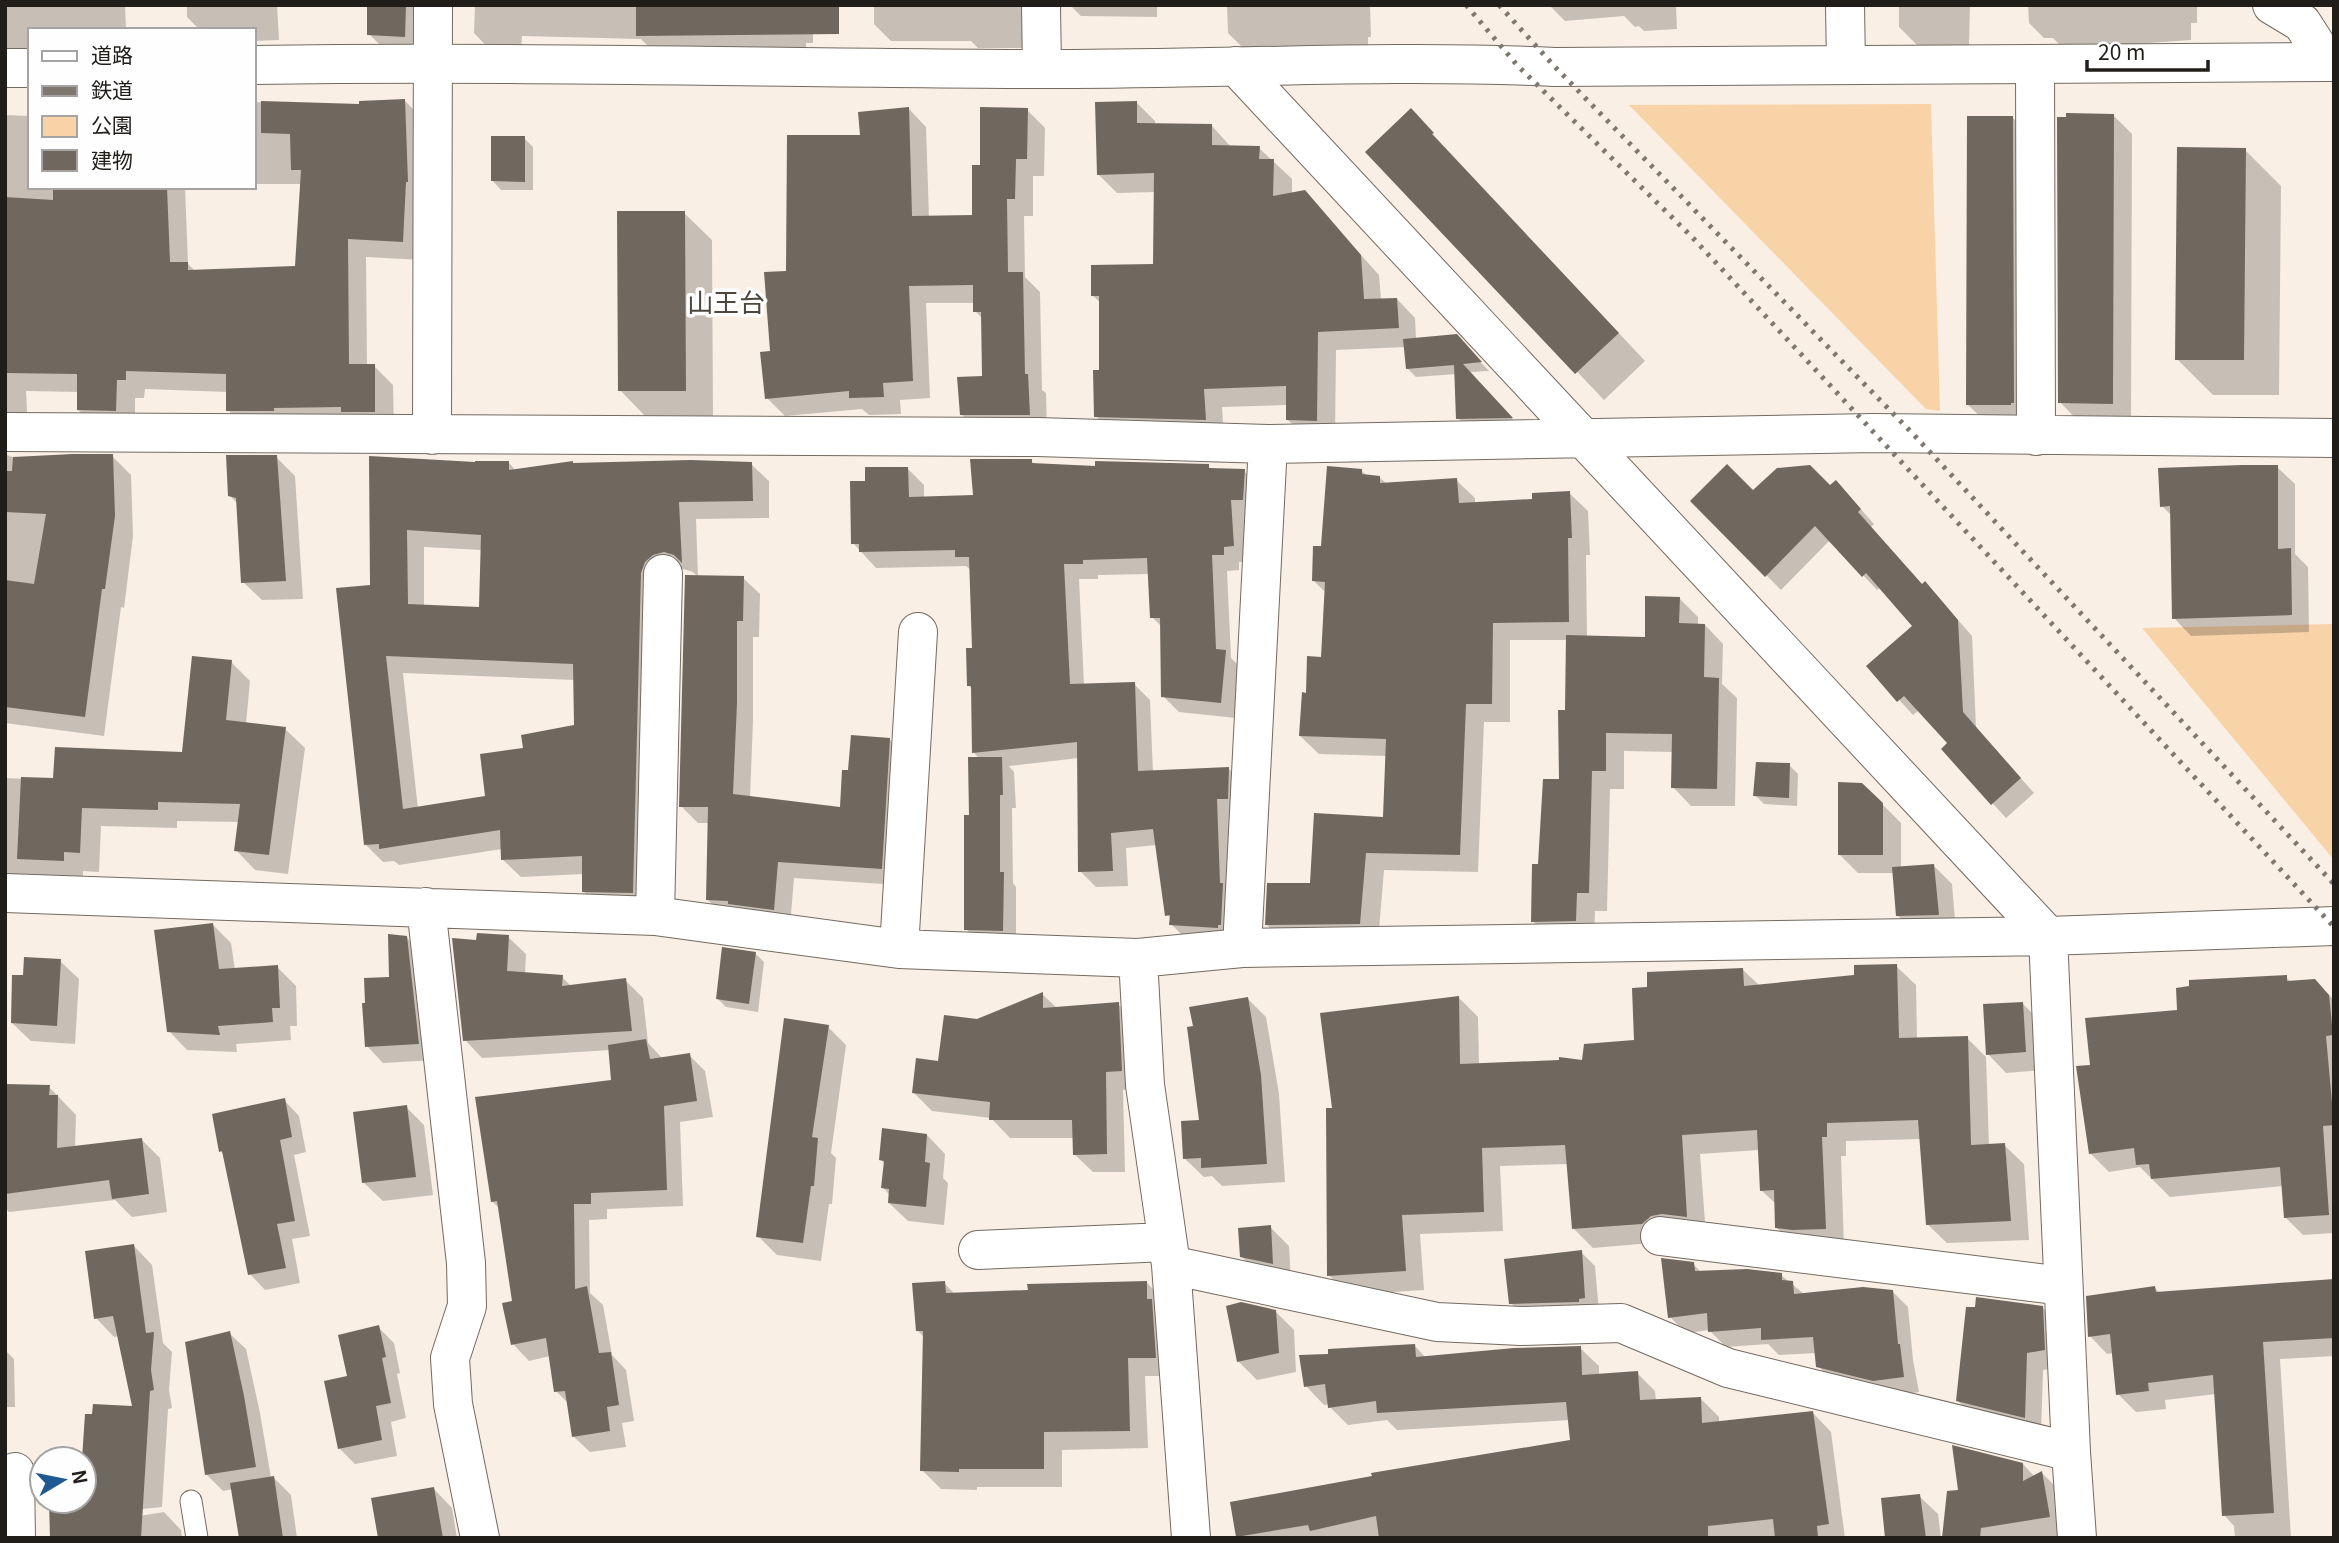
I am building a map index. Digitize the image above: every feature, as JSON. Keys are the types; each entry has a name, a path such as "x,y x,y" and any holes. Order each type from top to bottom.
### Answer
{"street":[{"path":"432,435 433,5"},
{"path":"1041,5 1042,69"},
{"path":"1845,5 1846,65"},
{"path":"2272,5 2302,23 2330,62"},
{"path":"256,65 432,62 1042,69 2330,62"},
{"path":"2035,64 2036,436"},
{"path":"1236,66 2048,936 2070,1452 2077,1538"},
{"path":"5,68 28,68"},
{"path":"5,432 1037,437 1268,444 1874,433 2334,438"},
{"path":"1242,948 1268,444"},
{"path":"655,916 663,575"},
{"path":"899,949 918,632"},
{"path":"5,893 655,916 899,949 1138,958 1242,948 2048,936 2334,926"},
{"path":"426,908 467,1263 467,1306 450,1358 453,1404 480,1538"},
{"path":"1138,958 1145,1085 1169,1253 1191,1538"},
{"path":"1660,1236 2063,1286"},
{"path":"978,1250 1169,1253 1437,1322 1521,1326 1620,1323 1728,1368 2070,1452"},
{"path":"15,1472 16,1538"}],"lane":[{"path":"191,1502 197,1538"}],"green space":[{"path":"1931,104 1940,411 1926,409 1629,105"},
{"path":"2334,624 2334,860 2142,628"}],"building":[{"path":"367,5 406,5 405,37 367,35"},
{"path":"636,5 839,5 839,34 636,36"},
{"path":"405,99 408,182 403,242 348,239 349,364 375,364 375,412 341,412 341,407 226,411 226,374 126,371 126,380 117,380 116,411 77,410 77,374 5,373 5,197 53,200 53,189 167,189 170,262 188,262 188,270 295,266 301,170 291,170 290,134 261,133 261,101 359,104 359,101"},
{"path":"1137,101 1137,123 1212,124 1212,145 1260,146 1259,159 1274,159 1273,196 1305,190 1361,255 1364,299 1397,298 1399,328 1318,332 1317,421 1286,420 1286,386 1204,389 1206,420 1094,417 1093,370 1099,370 1099,296 1091,296 1091,265 1153,264 1154,173 1097,175 1095,102"},
{"path":"909,107 912,216 972,215 972,165 980,165 980,107 1028,108 1027,159 1016,159 1015,199 1007,199 1008,272 1023,272 1025,374 1028,374 1030,415 960,415 957,377 982,376 981,312 973,312 973,285 909,286 913,381 883,383 884,397 849,398 849,391 765,399 760,352 770,351 764,272 786,271 787,135 860,135 858,112"},
{"path":"1411,108 1434,133 1432,134 1619,333 1575,374 1365,152"},
{"path":"2066,113 2114,114 2113,404 2058,403 2057,117 2066,117"},
{"path":"1967,116 2013,116 2014,403 2011,405 1966,405"},
{"path":"491,136 525,136 525,182 491,181"},
{"path":"2177,147 2246,148 2244,360 2175,360"},
{"path":"617,211 685,211 686,391 618,391"},
{"path":"1457,334 1482,362 1463,364 1513,418 1456,419 1454,365 1406,369 1403,339"},
{"path":"113,454 115,516 85,717 5,707 5,580 34,584 46,514 5,512 5,471 12,471 13,457"},
{"path":"226,455 277,455 286,581 241,583 236,498 228,496"},
{"path":"369,456 475,462 509,461 509,470 573,461 752,462 753,501 679,502 682,563 674,555 664,552 653,555 645,562 641,573 633,893 582,892 582,856 501,860 500,830 379,849 379,844 364,845 336,588 370,585","holes":["407,530 481,535 479,607 408,604","386,656 573,664 574,725 521,735 523,748 480,754 485,796 403,809"]},
{"path":"970,459 1032,459 1032,463 1095,466 1095,461 1209,464 1209,468 1245,469 1243,500 1231,500 1234,546 1224,547 1224,555 1212,555 1216,649 1226,650 1221,703 1161,697 1160,618 1150,618 1147,558 1083,560 1083,564 1064,564 1070,684 1135,682 1138,771 1229,767 1228,799 1217,799 1220,883 1223,883 1221,925 1218,925 1218,928 1169,925 1170,915 1165,916 1153,829 1111,833 1113,871 1078,872 1077,742 972,753 971,686 967,686 966,648 972,648 969,557 955,557 955,550 859,552 859,544 851,544 850,481 865,481 865,467 908,467 909,497 973,495"},
{"path":"1727,464 1753,490 1777,468 1810,465 1830,485 1836,480 1861,509 1858,512 1922,584 1925,581 1958,620 1963,712 2021,778 1991,805 1941,749 1947,743 1904,696 1897,702 1866,666 1912,626 1866,573 1862,577 1815,526 1765,577 1690,501"},
{"path":"2278,465 2278,549 2291,548 2292,615 2172,619 2170,506 2160,507 2158,468"},
{"path":"1327,466 1362,469 1362,474 1380,476 1380,483 1457,478 1459,503 1532,499 1532,493 1570,491 1572,538 1568,538 1569,622 1493,623 1492,704 1466,704 1460,855 1366,853 1360,924 1265,925 1267,883 1310,883 1314,813 1383,817 1386,739 1299,736 1302,692 1306,693 1307,656 1321,657 1325,582 1312,581 1313,546 1321,546"},
{"path":"685,575 744,576 743,621 737,621 733,794 840,807 842,770 848,770 851,735 890,738 882,869 778,862 774,910 728,904 728,901 706,900 708,807 679,807"},
{"path":"1645,596 1680,597 1679,623 1705,624 1704,677 1719,678 1717,789 1671,788 1672,734 1606,733 1606,771 1592,771 1589,893 1577,893 1576,921 1531,922 1532,864 1538,864 1543,779 1559,779 1558,710 1565,710 1566,635 1645,637"},
{"path":"192,656 232,660 226,720 286,727 269,855 234,851 240,804 158,802 158,810 82,808 80,853 64,852 64,861 17,859 21,777 53,778 55,747 182,752"},
{"path":"968,757 1002,757 1000,872 1004,872 1003,931 964,930 964,815 969,815"},
{"path":"1756,762 1790,763 1789,798 1753,796"},
{"path":"1838,782 1862,783 1883,803 1883,855 1838,855"},
{"path":"1934,864 1939,915 1896,916 1892,867"},
{"path":"213,923 219,969 278,965 280,1008 272,1008 273,1022 218,1026 220,1035 167,1032 154,930"},
{"path":"477,933 509,935 507,971 563,975 562,986 626,978 632,1031 463,1041 452,938 476,940"},
{"path":"388,934 407,936 419,1044 365,1047 362,1003 365,1003 364,978 389,977"},
{"path":"722,947 756,952 749,1004 716,999"},
{"path":"24,957 61,959 57,1026 11,1023 12,975 23,975"},
{"path":"1897,964 1899,1038 1968,1036 1971,1145 2005,1143 2011,1221 1926,1225 1918,1120 1827,1123 1827,1137 1822,1137 1826,1229 1775,1228 1774,1190 1760,1191 1757,1130 1682,1135 1687,1217 1662,1214 1651,1216 1642,1224 1572,1229 1565,1145 1482,1148 1484,1212 1402,1215 1406,1271 1327,1276 1326,1108 1332,1108 1320,1013 1459,996 1460,1064 1559,1060 1559,1057 1582,1060 1584,1044 1634,1040 1632,988 1647,987 1647,972 1743,968 1744,986 1854,975 1854,965"},
{"path":"2287,975 2287,981 2315,979 2329,995 2333,1035 2326,1036 2334,1125 2323,1126 2329,1215 2284,1218 2280,1167 2151,1179 2149,1164 2136,1165 2134,1148 2089,1154 2076,1066 2090,1065 2085,1018 2177,1010 2176,988 2189,986 2189,980"},
{"path":"1043,992 1043,1008 1119,1002 1122,1071 1106,1072 1107,1154 1073,1155 1072,1120 989,1120 990,1102 912,1093 916,1058 938,1061 944,1015 977,1019"},
{"path":"1248,997 1261,1075 1267,1164 1201,1168 1201,1158 1183,1159 1181,1121 1199,1120 1187,1027 1193,1026 1189,1007"},
{"path":"2023,1002 2026,1052 1986,1055 1983,1004"},
{"path":"784,1018 829,1025 812,1137 818,1138 814,1186 811,1186 803,1243 756,1237"},
{"path":"646,1039 650,1059 690,1053 697,1101 664,1106 667,1190 591,1193 591,1204 574,1204 575,1289 587,1286 599,1353 611,1352 619,1405 607,1407 610,1431 572,1437 565,1391 554,1392 546,1338 511,1345 502,1303 512,1301 497,1201 491,1202 475,1097 611,1080 608,1045"},
{"path":"5,1084 50,1085 49,1095 58,1095 57,1148 142,1138 149,1194 112,1199 109,1180 5,1194"},
{"path":"285,1098 292,1137 280,1140 295,1221 277,1224 286,1268 248,1275 212,1114"},
{"path":"407,1105 416,1177 362,1183 353,1112"},
{"path":"882,1128 927,1134 925,1162 930,1163 926,1207 888,1203 889,1189 881,1188 884,1161 879,1160"},
{"path":"1271,1225 1273,1264 1240,1257 1238,1228"},
{"path":"134,1244 146,1333 154,1332 151,1370 154,1390 150,1391 141,1538 50,1538 49,1515 98,1515 98,1445 83,1445 85,1414 92,1414 93,1404 132,1406 113,1316 94,1319 85,1251"},
{"path":"1582,1250 1585,1298 1579,1299 1579,1302 1509,1304 1504,1259"},
{"path":"1661,1258 1694,1262 1695,1271 1747,1269 1782,1273 1782,1280 1793,1281 1794,1294 1863,1287 1893,1290 1904,1377 1873,1381 1816,1367 1813,1337 1761,1340 1761,1328 1708,1332 1707,1313 1668,1318"},
{"path":"2334,1279 2334,1338 2263,1342 2274,1513 2222,1516 2213,1375 2148,1383 2149,1391 2116,1395 2110,1334 2088,1337 2086,1296 2155,1286 2156,1292"},
{"path":"945,1281 946,1293 1028,1290 1027,1284 1147,1281 1147,1299 1152,1299 1156,1358 1128,1358 1130,1431 1044,1432 1044,1469 920,1471 923,1331 916,1331 912,1283"},
{"path":"1976,1297 2043,1306 2045,1350 2027,1353 2025,1418 1956,1401 1966,1307 1975,1307"},
{"path":"1241,1302 1276,1310 1279,1353 1237,1362 1226,1306"},
{"path":"379,1325 391,1403 376,1406 382,1440 338,1449 324,1381 347,1376 338,1335"},
{"path":"230,1331 256,1467 205,1475 185,1342"},
{"path":"1415,1344 1416,1357 1514,1348 1581,1346 1582,1375 1638,1371 1640,1400 1701,1397 1702,1423 1813,1411 1829,1524 1817,1526 1818,1538 1775,1538 1773,1519 1708,1526 1708,1538 1379,1538 1376,1516 1310,1531 1308,1525 1236,1537 1230,1502 1372,1476 1371,1473 1570,1440 1566,1402 1377,1413 1376,1401 1328,1408 1325,1384 1304,1387 1299,1355 1328,1354 1328,1349"},
{"path":"1952,1445 2023,1463 2023,1481 2042,1471 2050,1517 1981,1528 1980,1538 1942,1538 1947,1491 1958,1490"},
{"path":"274,1476 283,1538 239,1538 230,1483"},
{"path":"434,1487 443,1538 378,1538 371,1498"},
{"path":"1920,1494 1926,1538 1885,1538 1881,1498"}],"railway":[{"path":"1466,5 1517,65 1692,237 2334,927"},
{"path":"1499,5 1555,67 1914,435 2334,884"}],"district":[{"name":"山王台","path":"726,300"}]}
